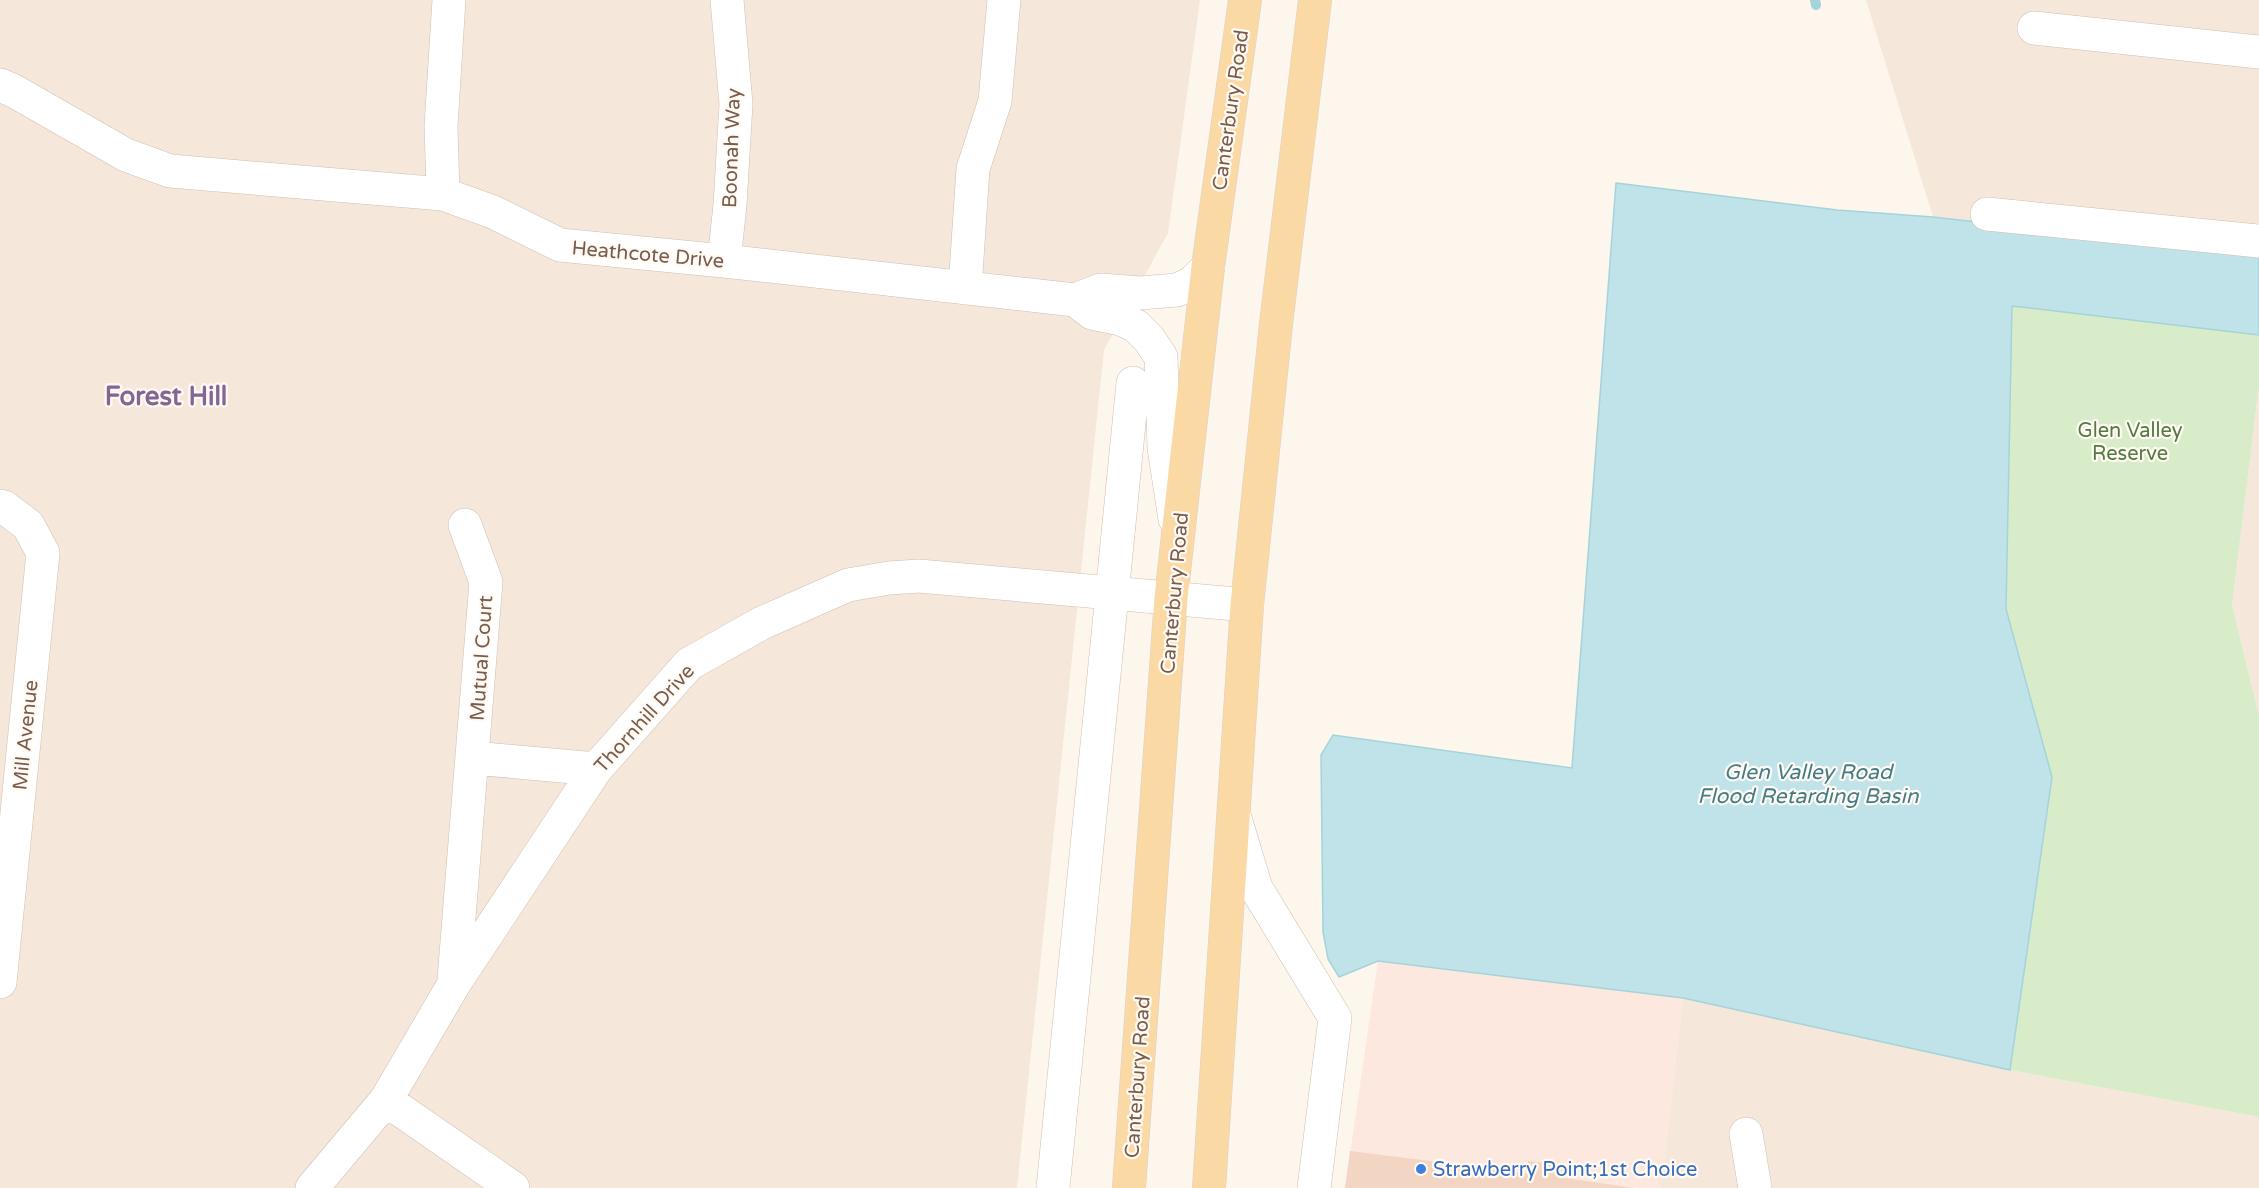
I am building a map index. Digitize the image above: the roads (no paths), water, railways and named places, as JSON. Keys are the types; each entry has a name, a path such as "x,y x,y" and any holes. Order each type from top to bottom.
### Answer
{"main road":[{"name":"Canterbury Road","path":"1129,1188 1171,598 1208,267 1245,0"},
{"path":"1209,1188 1247,605 1276,324 1316,0"}],"street":[{"path":"443,194 441,126 449,0"},
{"name":"Boonah Way","path":"724,261 736,104 727,0"},
{"path":"965,288 973,170 995,101 1004,0"},
{"path":"2034,28 2259,52"},
{"name":"Heathcote Drive","path":"0,85 126,155 170,171 443,194 492,212 560,245 1075,300 1101,290 1140,293 1177,290 1192,283 1208,267"},
{"path":"1987,214 2259,241"},
{"name":"Heathcote Drive","path":"1075,300 1092,313 1121,319 1136,326 1149,339 1161,357 1164,448 1178,541"},
{"path":"1053,1188 1133,383"},
{"name":"Mill Avenue","path":"0,506 28,525 43,553 0,982"},
{"name":"Mutual Court","path":"454,984 486,582 465,525"},
{"name":"Thornhill Drive","path":"312,1188 386,1100 454,984 596,769 689,664 762,623 848,585 889,578 919,576 1247,605"},
{"path":"473,758 596,769"},
{"path":"1232,811 1256,888 1335,1018 1314,1188"},
{"path":"386,1100 513,1188"},
{"path":"1746,1134 1755,1188"}],"water":[{"name":"Glen Valley Road Flood Retarding Basin","path":"1616,183 1837,210 1933,217 2259,254 2259,335 2012,306 2006,609 2052,777 2010,1070 1683,998 1378,961 1339,977 1328,959 1323,932 1321,755 1333,735 1572,768"}],"waterway":[{"path":"1815,0 1816,5"}],"place":[{"name":"Strawberry Point;1st Choice","path":"1421,1169"}],"district":[{"name":"Forest Hill","path":"166,396"}],"park label":[{"name":"Glen Valley Reserve","path":"2130,442"}]}
